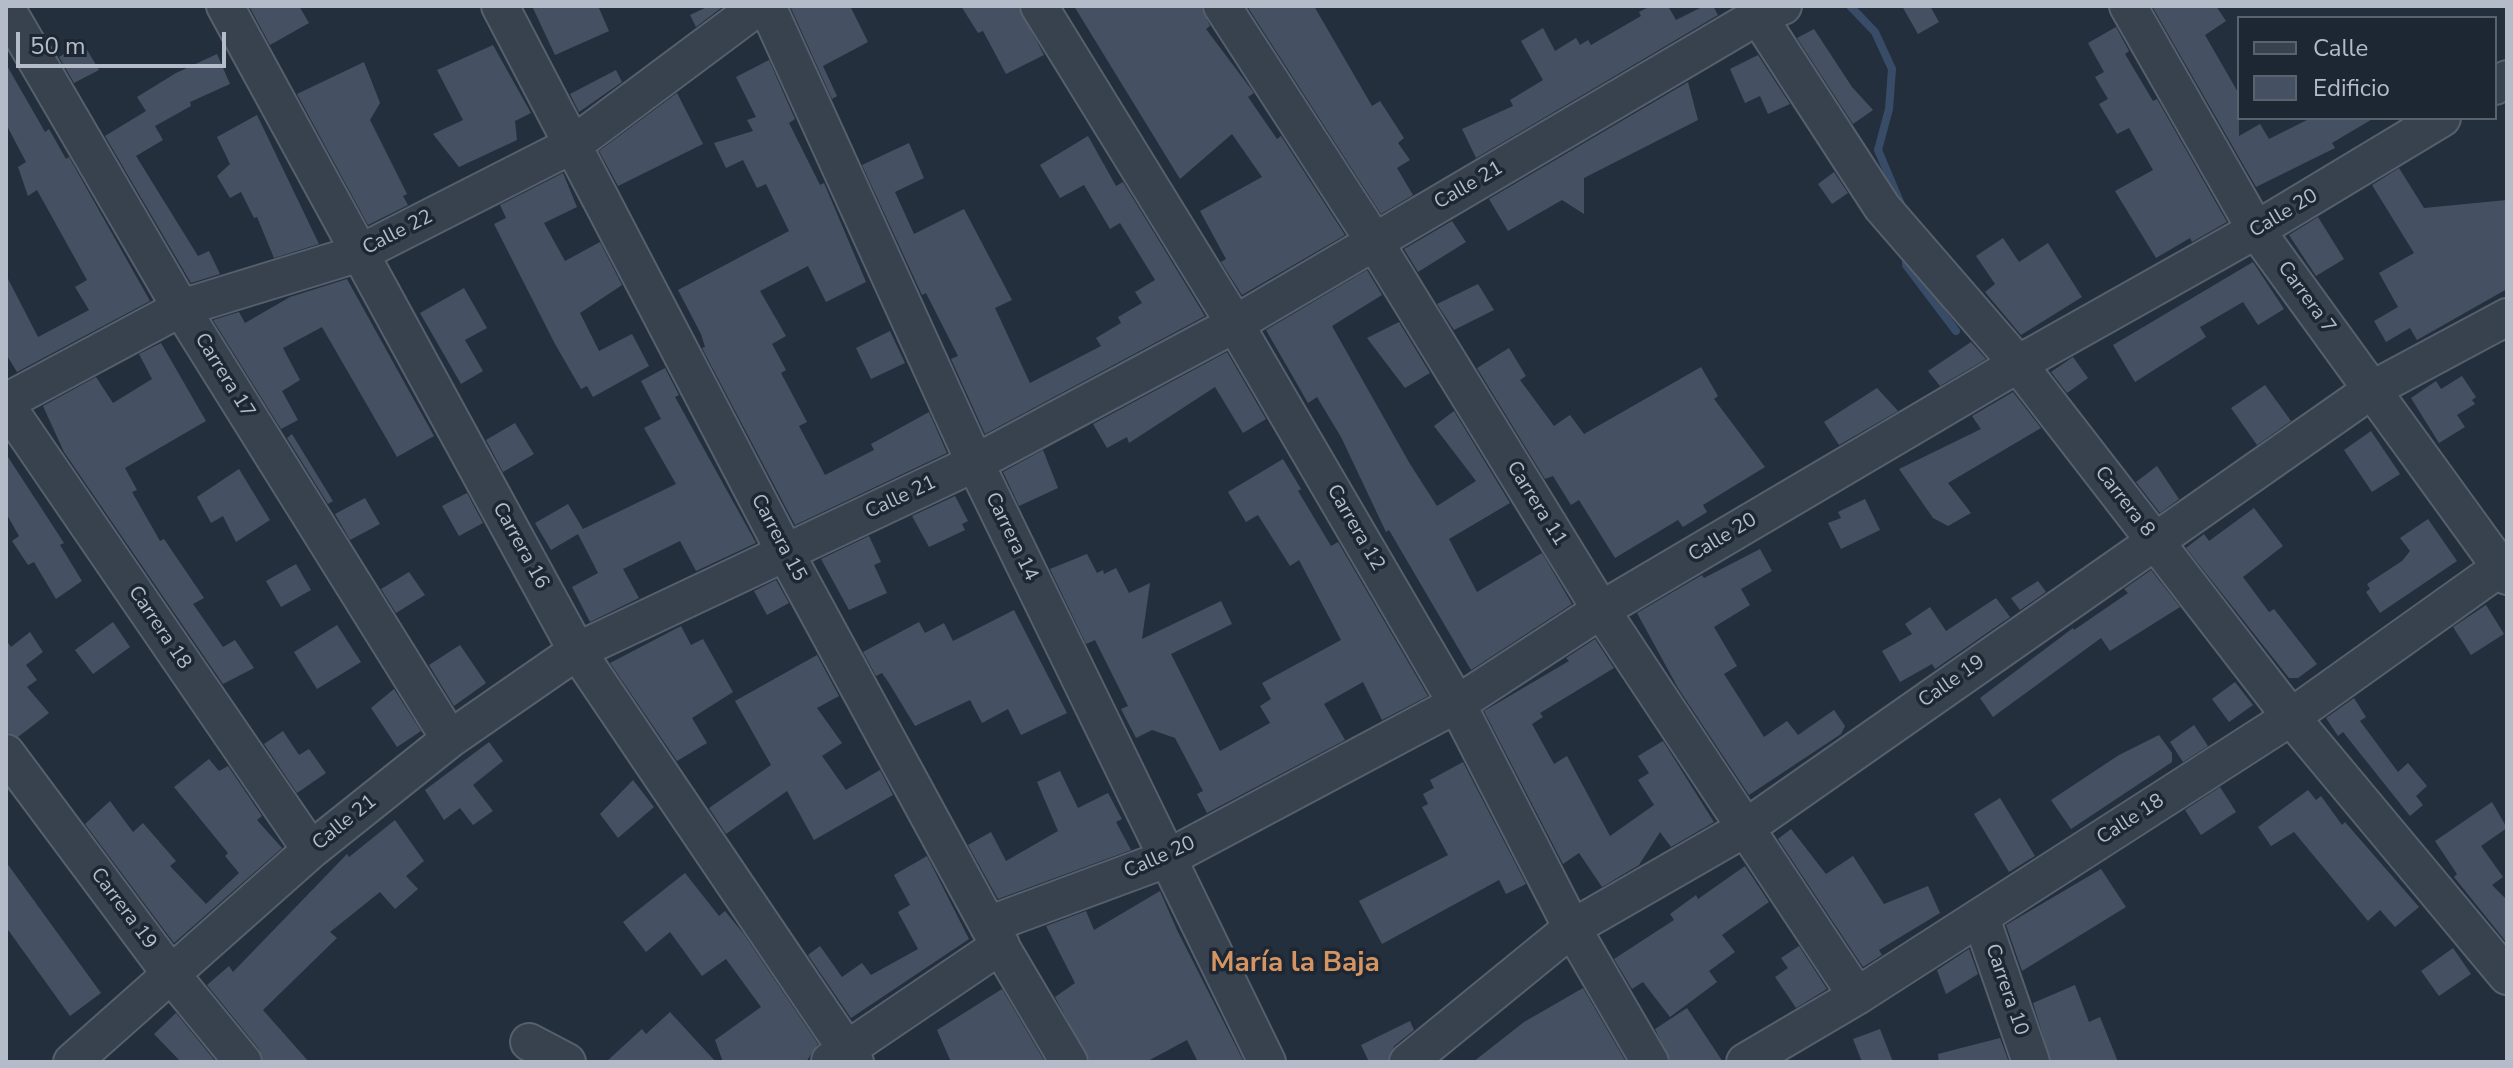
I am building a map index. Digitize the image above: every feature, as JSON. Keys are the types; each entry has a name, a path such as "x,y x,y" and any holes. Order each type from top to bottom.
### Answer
{"street":[{"name":"Carrera 16","path":"225,6 577,651 844,1057"},
{"name":"Carrera 15","path":"500,6 785,552 994,935 1069,1062"},
{"name":"Calle 22","path":"6,403 181,308 360,253 574,144 759,6"},
{"name":"Carrera 14","path":"767,6 975,463 1267,1062"},
{"name":"Carrera 12","path":"1039,6 1235,324 1457,704 1572,928 1650,1062"},
{"name":"Carrera 11","path":"1222,6 1374,241 1601,610 1857,996"},
{"name":"Carrera 7","path":"2128,6 2256,230 2505,568"},
{"name":"Carrera 17","path":"6,8 181,308 450,739"},
{"name":"Calle 21","path":"72,1062 311,850 450,739 577,651 975,463 1235,324 1771,11"},
{"name":"Carrera 8","path":"1771,11 1882,207 2018,364 2291,717 2507,976"},
{"name":"Calle 20","path":"844,1057 994,935 1166,859 1457,704 1601,610 2018,364 2256,230 2439,120"},
{"name":"Calle 19","path":"1408,1062 1572,928 1744,829 2373,389 2507,317"},
{"name":"Carrera 18","path":"6,403 311,850"},
{"name":"Calle 18","path":"1745,1062 1981,918 2291,717 2505,568"},
{"name":"Carrera 19","path":"6,753 170,973 243,1062"},
{"name":"Carrera 10","path":"1981,918 2031,1062"},
{"path":"529,1042 567,1062"}],"building":[{"path":"249,6 299,6 309,23 270,45"},
{"path":"532,6 598,6 609,31 555,55"},
{"path":"709,6 721,8 696,27 690,15"},
{"path":"790,6 850,6 868,42 823,66 837,96 832,99"},
{"path":"961,6 1018,6 1044,55 1006,74 983,31 978,33"},
{"path":"1074,6 1201,6 1210,26 1206,29 1254,93 1248,97 1277,139 1281,136 1345,235 1242,295 1221,262 1226,259 1200,211 1262,177 1232,134 1180,179"},
{"path":"1247,6 1314,6 1372,106 1380,101 1404,138 1398,143 1410,160 1397,168 1413,195 1381,214"},
{"path":"1651,6 1668,6 1676,20 1704,6 1713,6 1718,15 1476,158 1462,129 1513,106 1510,100 1543,80 1521,41 1543,28 1555,51 1576,38 1580,45 1588,40 1591,45 1641,16 1639,12"},
{"path":"1902,6 1930,6 1939,22 1918,34"},
{"path":"2152,6 2216,6 2226,21 2205,35 2237,91 2239,136 2260,124 2269,139 2307,120 2371,120 2332,143 2335,148 2256,187"},
{"path":"2116,27 2129,51 2125,54 2153,101 2157,99 2227,222 2192,242 2190,238 2156,258 2115,191 2153,170 2129,128 2117,134 2099,104 2108,99 2095,77 2104,72 2088,43"},
{"path":"1814,29 1852,87 1873,110 1853,124 1797,38"},
{"path":"83,43 99,70 74,83 59,57"},
{"path":"493,45 531,113 515,121 517,140 459,167 433,134 463,120 437,70"},
{"path":"217,54 230,84 190,102 191,106 155,126 163,140 136,156 198,256 209,251 220,274 191,283 105,136 146,111 137,97 176,73"},
{"path":"1758,55 1790,104 1768,114 1760,96 1745,103 1730,69"},
{"path":"769,60 795,119 789,123 820,185 824,183 866,282 826,302 808,266 760,291 786,336 772,344 786,370 781,373 807,422 799,426 825,475 874,450 871,444 929,412 947,453 795,525 702,348 705,347 701,334 678,290 789,231 766,184 757,188 743,160 726,168 714,143 753,131 747,120 756,117 736,77"},
{"path":"364,62 380,103 370,120 407,194 403,196 408,205 368,225 297,94"},
{"path":"6,64 45,132 49,129 66,159 69,157 150,301 17,372 6,354 6,275 38,337 89,310 75,287 87,280 37,190 28,196 18,167 26,162 6,124"},
{"path":"616,70 622,82 579,112 570,94"},
{"path":"1688,82 1698,120 1584,178 1584,214 1562,200 1508,231 1489,199"},
{"path":"677,93 703,144 618,186 599,151"},
{"path":"257,115 319,244 274,258 257,217 254,218 241,192 230,198 217,176 230,164 217,137"},
{"path":"1088,136 1116,186 1123,182 1205,316 985,434 951,359 958,356 926,293 922,295 862,165 909,143 924,178 895,192 914,234 964,209 1012,300 995,308 1030,383 1101,346 1096,338 1121,323 1118,317 1142,303 1135,292 1155,280 1120,223 1110,229 1084,185 1060,198 1040,165"},
{"path":"2399,168 2424,208 2507,200 2507,289 2417,340 2410,328 2386,342 2374,321 2398,307 2379,273 2414,253 2372,185"},
{"path":"1834,172 1848,193 1832,204 1818,184"},
{"path":"563,173 577,207 544,223 565,261 600,242 622,285 580,313 599,351 632,334 649,366 593,397 587,386 581,389 555,344 494,224 506,218 500,205"},
{"path":"2318,217 2344,259 2316,276 2289,235"},
{"path":"1452,221 1466,242 1418,272 1404,249"},
{"path":"2003,238 2019,262 2048,243 2082,297 2021,335 1985,292 1995,284 1976,256"},
{"path":"2253,262 2284,309 2258,325 2243,302 2200,327 2206,337 2135,382 2113,345"},
{"path":"1367,270 1382,295 1332,326 1410,464 1437,506 1476,481 1434,426 1454,411 1510,503 1449,539 1477,592 1542,553 1572,604 1471,670 1389,530 1386,532 1341,437 1317,397 1308,403 1266,330"},
{"path":"347,279 434,436 397,457 322,327 283,348 300,380 282,391 298,420 281,429 213,320 239,312 245,323 290,297"},
{"path":"1478,284 1494,310 1454,330 1437,304"},
{"path":"464,288 487,328 465,340 483,371 461,384 420,313"},
{"path":"1399,322 1430,373 1405,388 1367,338"},
{"path":"890,331 905,363 871,379 856,348"},
{"path":"1971,342 1986,359 1940,386 1928,371"},
{"path":"161,343 206,421 125,468 137,490 132,492 160,541 164,539 204,598 193,604 223,647 235,640 254,668 223,684 64,452 43,406 96,377 113,403 152,379 139,354"},
{"path":"1509,348 1526,376 1520,380 1554,426 1570,415 1584,434 1701,367 1718,396 1714,399 1765,467 1703,505 1707,512 1683,527 1678,520 1615,558 1579,500 1571,505 1553,476 1545,479 1477,368"},
{"path":"1227,352 1266,419 1243,433 1215,387 1129,443 1127,437 1107,448 1093,424"},
{"path":"2073,357 2088,378 2067,393 2051,372"},
{"path":"665,368 679,395 675,397 756,543 696,571 680,541 623,569 639,598 590,622 572,587 598,573 578,534 551,550 535,523 568,504 583,529 676,484 644,428 661,419 641,381"},
{"path":"2462,376 2476,397 2472,400 2475,404 2457,415 2465,427 2439,443 2411,398 2436,381 2441,389"},
{"path":"2265,385 2291,421 2257,445 2231,408"},
{"path":"1877,388 1898,411 1839,445 1824,422"},
{"path":"2013,392 2041,428 1948,483 1971,513 1948,526 1933,518 1899,469 1981,429 1972,416"},
{"path":"515,423 534,454 503,472 486,440"},
{"path":"2371,431 2400,474 2372,492 2344,450"},
{"path":"292,434 333,501 328,504 287,438"},
{"path":"1043,450 1058,488 1019,506 1003,472"},
{"path":"6,454 64,543 60,545 82,581 56,599 34,562 28,565 12,541 19,536 6,513"},
{"path":"1283,459 1331,546 1338,542 1428,696 1382,720 1363,682 1324,704 1345,740 1207,813 1197,794 1203,791 1175,738 1152,730 1136,738 1121,709 1128,706 1095,640 1086,644 1050,569 1087,554 1097,573 1103,570 1104,574 1116,568 1129,593 1150,583 1142,639 1221,601 1232,624 1171,654 1220,751 1270,723 1260,706 1271,699 1262,683 1341,640 1299,560 1290,566 1258,515 1246,522 1228,492"},
{"path":"2157,466 2179,499 2160,513 2136,482"},
{"path":"239,469 270,520 236,542 223,516 211,523 197,497"},
{"path":"467,493 483,523 459,536 442,506"},
{"path":"955,496 968,521 962,524 965,530 929,547 912,516"},
{"path":"365,498 380,524 350,540 335,514"},
{"path":"1865,499 1880,530 1841,549 1828,523 1841,518 1838,512"},
{"path":"2254,508 2283,546 2243,577 2269,612 2274,609 2317,664 2298,678 2289,678 2186,548 2204,534 2209,541"},
{"path":"2428,519 2457,561 2380,613 2366,592 2370,589 2367,584 2402,561 2410,551 2400,538"},
{"path":"869,536 881,562 874,565 887,593 849,610 821,559"},
{"path":"1760,549 1772,571 1741,589 1750,605 1714,627 1737,666 1724,674 1764,737 1787,721 1798,735 1834,710 1845,726 1841,734 1749,795 1678,688 1637,613 1702,575 1704,578"},
{"path":"296,564 311,590 281,607 266,581"},
{"path":"2151,570 2180,607 2110,651 2101,638 1993,717 1980,698 2073,628 2128,593 2124,589"},
{"path":"409,572 425,595 396,613 381,589"},
{"path":"776,580 789,603 767,615 754,591"},
{"path":"2038,581 2046,592 2020,610 2011,598"},
{"path":"1996,598 2010,617 1935,669 1932,664 1900,682 1882,651 1912,634 1905,624 1930,607 1946,631"},
{"path":"2486,605 2504,634 2471,655 2453,627"},
{"path":"1014,610 1067,713 1021,735 1008,709 982,723 970,700 915,726 882,673 876,676 863,652 919,622 925,633 944,623 953,641"},
{"path":"113,622 130,647 93,674 75,650"},
{"path":"337,625 361,662 317,689 294,652"},
{"path":"681,626 691,645 703,639 733,692 692,718 707,743 677,761 610,663"},
{"path":"30,632 43,652 26,665 37,680 27,687 49,713 18,737 6,732 6,640 11,647"},
{"path":"1595,639 1614,668 1540,713 1543,717 1532,724 1554,764 1567,756 1610,836 1654,805 1638,780 1649,773 1638,756 1663,741 1714,822 1671,847 1660,832 1639,865 1602,887 1579,853 1563,864 1484,711 1569,661 1566,658"},
{"path":"460,645 486,683 454,706 429,665"},
{"path":"817,655 839,696 817,708 842,743 822,756 846,790 880,770 893,795 814,840 787,791 726,834 709,808 771,765 735,701"},
{"path":"2235,682 2253,705 2229,722 2212,699"},
{"path":"394,689 421,731 397,747 371,708"},
{"path":"2354,698 2366,717 2360,721 2398,772 2408,763 2427,786 2416,796 2423,805 2410,816 2343,732 2338,736 2326,718"},
{"path":"2194,725 2208,746 2183,762 2170,742"},
{"path":"283,731 299,755 309,749 326,773 297,793 264,744"},
{"path":"2159,735 2172,753 2172,762 2071,829 2051,800 2119,755"},
{"path":"489,742 503,761 473,785 493,811 473,825 460,808 444,820 425,790"},
{"path":"209,759 219,771 228,766 262,816 257,820 282,848 174,943 85,824 110,801 133,832 143,823 176,861 170,866 206,904 239,873 225,856 228,853 174,787"},
{"path":"1463,762 1526,884 1506,894 1499,880 1382,944 1359,901 1448,855 1422,807 1428,804 1423,794 1434,788 1430,780"},
{"path":"1060,771 1078,808 1108,793 1122,819 1116,822 1131,850 998,899 968,845 991,832 1006,861 1058,831 1037,782"},
{"path":"633,780 654,807 618,838 600,814"},
{"path":"2220,787 2236,812 2201,835 2185,810"},
{"path":"2308,790 2316,800 2321,796 2342,825 2345,822 2419,907 2395,927 2380,910 2368,921 2294,832 2271,846 2258,827"},
{"path":"2000,798 2035,856 2009,872 1974,814"},
{"path":"2492,802 2507,828 2481,846 2503,877 2492,885 2507,900 2507,943 2454,877 2457,874 2435,841"},
{"path":"395,820 424,861 406,876 418,889 395,909 380,892 330,932 337,938 263,1010 309,1062 263,1062 259,1049 207,985 229,966 233,972 347,854 349,857"},
{"path":"1791,829 1826,874 1853,856 1884,904 1928,886 1940,913 1879,950 1882,955 1863,967 1778,839"},
{"path":"927,856 969,939 851,1018 808,955 820,946 842,977 862,963 871,975 918,949 898,912 910,905 894,875"},
{"path":"6,862 101,993 70,1016 6,927"},
{"path":"1745,866 1769,902 1722,935 1735,952 1709,971 1717,982 1670,1017 1643,982 1632,989 1614,959 1674,920 1670,914 1696,895 1698,899"},
{"path":"2101,869 2126,907 2022,971 2006,925"},
{"path":"685,873 719,916 725,911 743,933 818,1044 806,1062 723,1062 715,1040 761,1007 726,959 702,976 670,932 646,952 623,922"},
{"path":"1160,891 1244,1062 1198,1062 1187,1040 1146,1062 1090,1062 1055,997 1075,983 1046,926 1086,911 1094,930"},
{"path":"1799,946 1827,989 1796,1008 1775,977 1788,968 1781,958"},
{"path":"2453,948 2471,974 2439,996 2421,971"},
{"path":"1969,949 1978,974 1946,994 1937,970"},
{"path":"2075,985 2089,1022 2100,1017 2118,1062 2051,1062 2033,1003"},
{"path":"1583,988 1626,1062 1473,1062 1524,1022"},
{"path":"1002,989 1045,1062 951,1062 937,1030"},
{"path":"1687,1008 1723,1062 1671,1062 1655,1029"},
{"path":"670,1012 716,1062 606,1062 642,1029 646,1034"},
{"path":"176,1013 216,1062 181,1062 154,1034"},
{"path":"1410,1021 1414,1030 1394,1046 1388,1062 1369,1062 1361,1045"},
{"path":"1880,1029 1893,1062 1862,1062 1853,1039"},
{"path":"2000,1038 2009,1062 1939,1062 1938,1054"}],"waterway":[{"path":"1850,6 1875,32 1892,69 1889,109 1878,150 1903,209"},
{"path":"1906,254 1906,265 1956,331"}],"district":[{"name":"María la Baja","path":"1295,964"}]}
